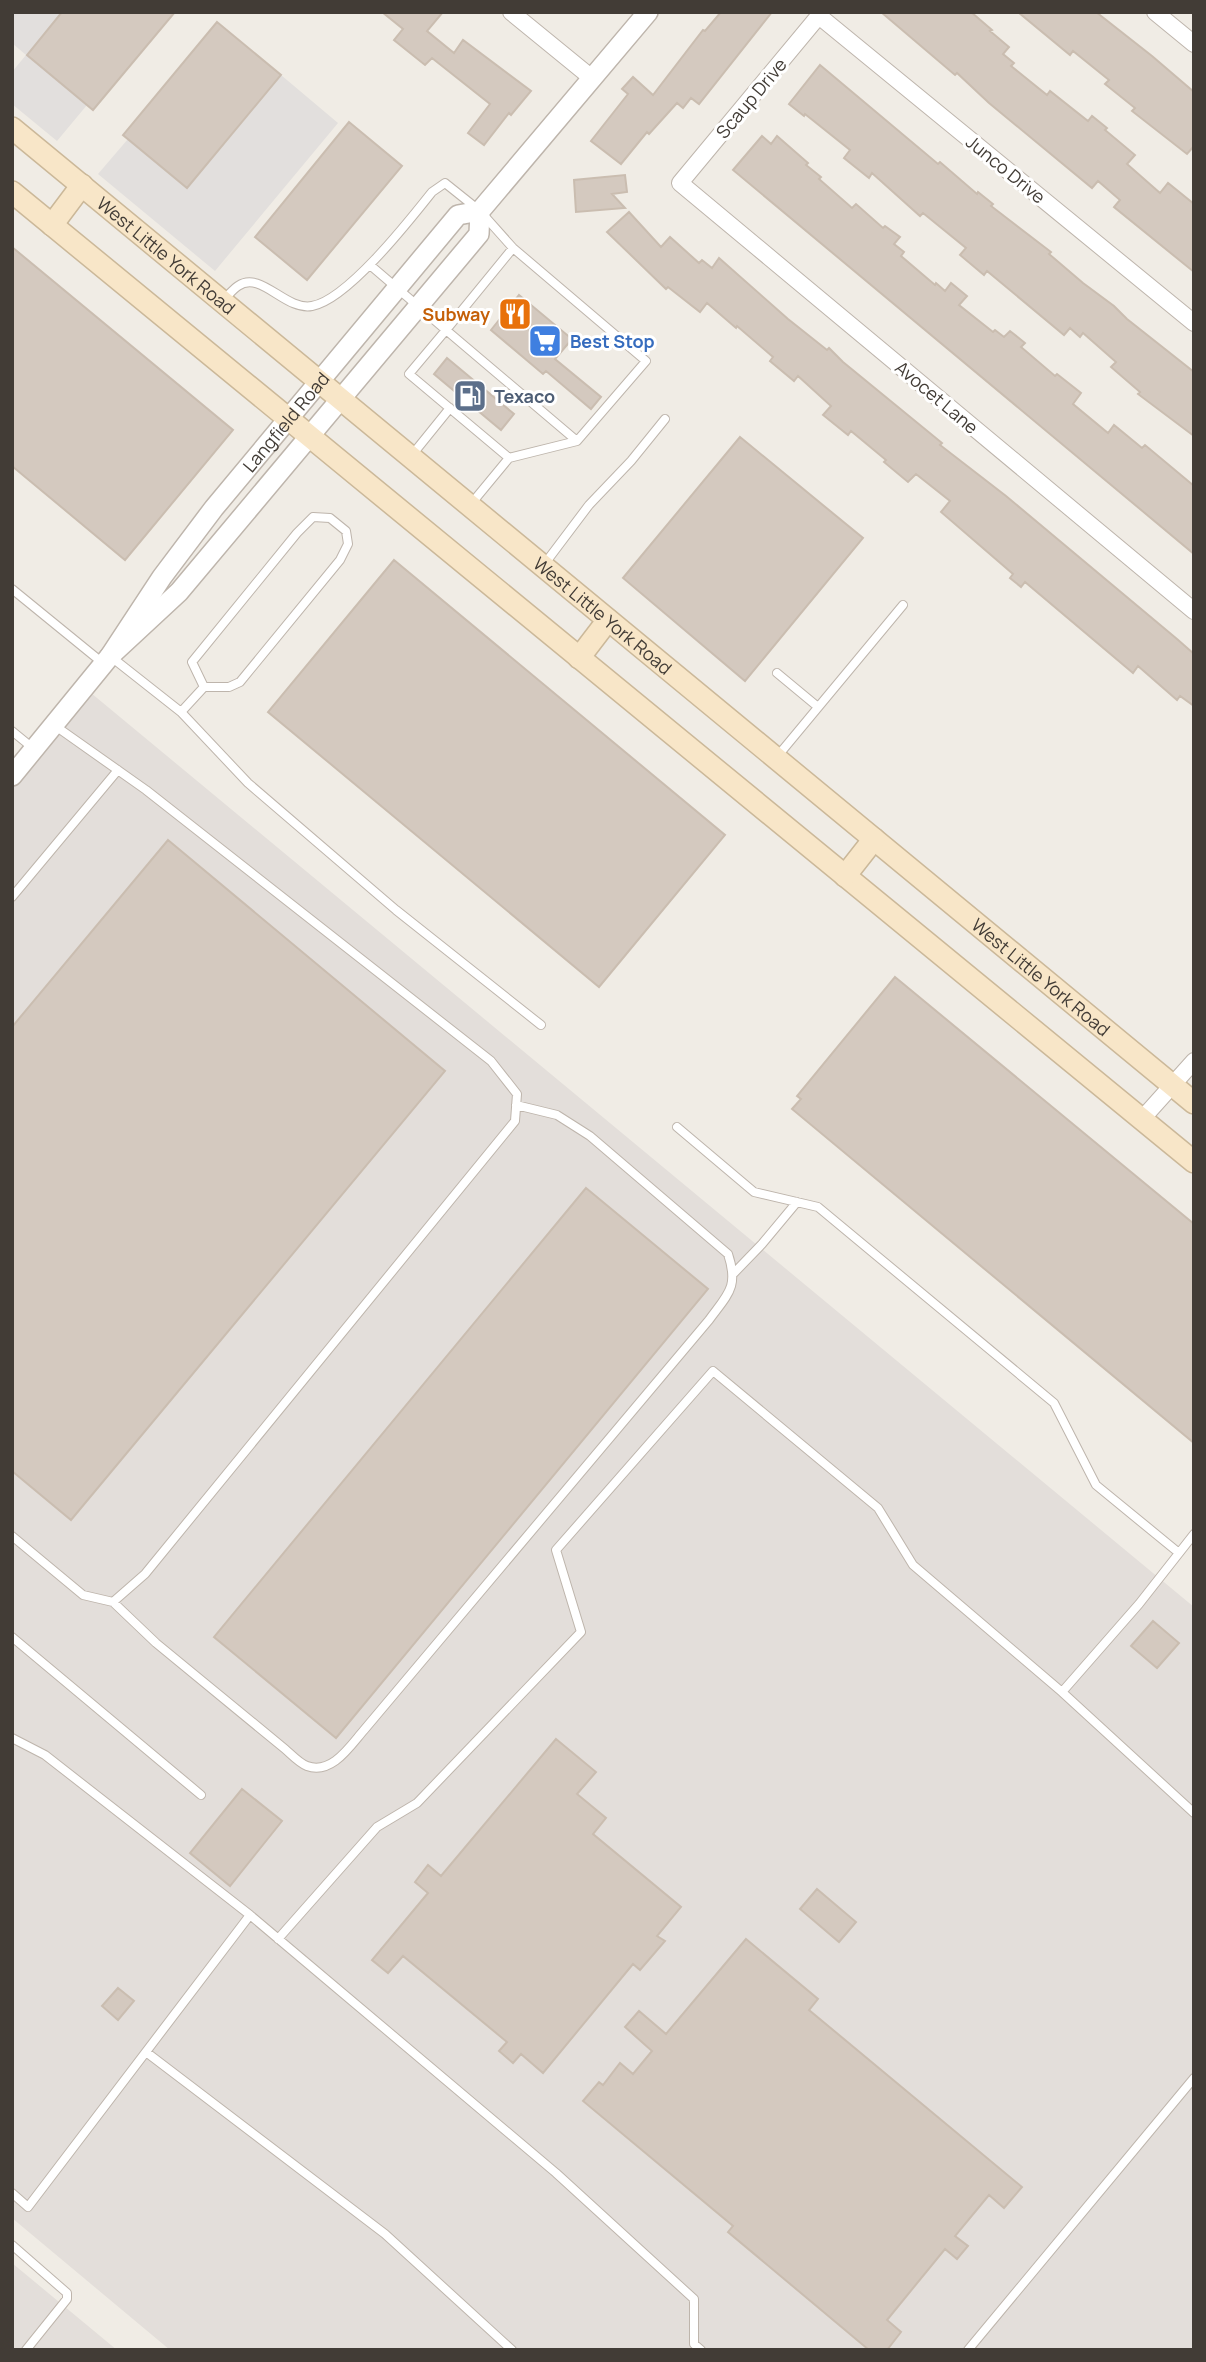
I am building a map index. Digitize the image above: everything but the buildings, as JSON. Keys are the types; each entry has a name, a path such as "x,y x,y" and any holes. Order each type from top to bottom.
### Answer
{"main road":[{"name":"West Little York Road","path":"12,128 1194,1103"},
{"path":"52,225 82,186"},
{"path":"12,192 1194,1162"},
{"path":"579,658 608,620"},
{"path":"845,876 874,839"}],"street":[{"path":"511,12 593,79"},
{"name":"Langfield Road","path":"107,660 180,592 418,308 479,234 480,211 648,12"},
{"path":"1155,12 1194,44"},
{"name":"Scaup Drive","path":"680,183 821,14"},
{"name":"Junco Drive","path":"821,14 1194,323"},
{"name":"Avocet Lane","path":"680,183 1194,611"},
{"name":"Langfield Road","path":"12,776 107,660 162,577 214,508 396,288 458,215 480,211"},
{"path":"1142,1119 1194,1061"}],"lane":[{"path":"222,301 238,286 247,282 258,283 295,305 310,307 323,302 370,265 432,192 445,183 480,211 513,248 646,361 577,441 509,458 470,505"},
{"path":"509,458 410,374 513,248"},
{"path":"370,265 577,441"},
{"path":"411,457 450,408"},
{"path":"543,566 589,505 631,461 665,419"},
{"path":"181,712 204,687 229,687 240,682 341,560 348,544 346,531 330,518 313,517 297,533 192,662 204,687"},
{"path":"12,589 181,712 248,783 396,909 541,1025"},
{"path":"776,758 903,604"},
{"path":"776,673 818,707"},
{"path":"54,725 157,798 491,1061 517,1094 515,1122 145,1574 113,1602"},
{"path":"12,731 34,749"},
{"path":"12,897 118,770"},
{"path":"12,1536 83,1595 113,1602 156,1643 306,1765 323,1768 335,1762 365,1730 709,1320 730,1291 734,1273 728,1254 590,1136 557,1115 516,1105"},
{"path":"677,1127 754,1192 818,1207 1054,1403 1096,1485 1178,1553"},
{"path":"734,1273 797,1202"},
{"path":"278,1939 377,1827 417,1803 581,1632 556,1550 713,1371 877,1508 913,1565 1062,1692 1194,1813"},
{"path":"1062,1692 1139,1604 1194,1534"},
{"path":"12,1637 201,1795"},
{"path":"12,1738 45,1755 250,1915 556,2174 694,2299 694,2344 701,2350"},
{"path":"12,2193 28,2207 250,1915"},
{"path":"146,2053 385,2234 512,2350"},
{"path":"968,2350 1194,2078"},
{"path":"12,2245 67,2292 67,2300 26,2350"}],"shaded area":[{"path":"12,12 62,12 27,55 87,105 57,141 12,104 12,72 26,55 12,43"},
{"path":"281,75 338,123 215,271 98,174 128,139 187,187"},
{"path":"91,693 1194,1607 1194,2350 170,2350 12,2218 12,788"},
{"path":"12,2263 117,2350 12,2350"}],"place":[{"name":"Subway","path":"515,314"},
{"name":"Best Stop","path":"545,341"},
{"name":"Texaco","path":"470,396"}]}
